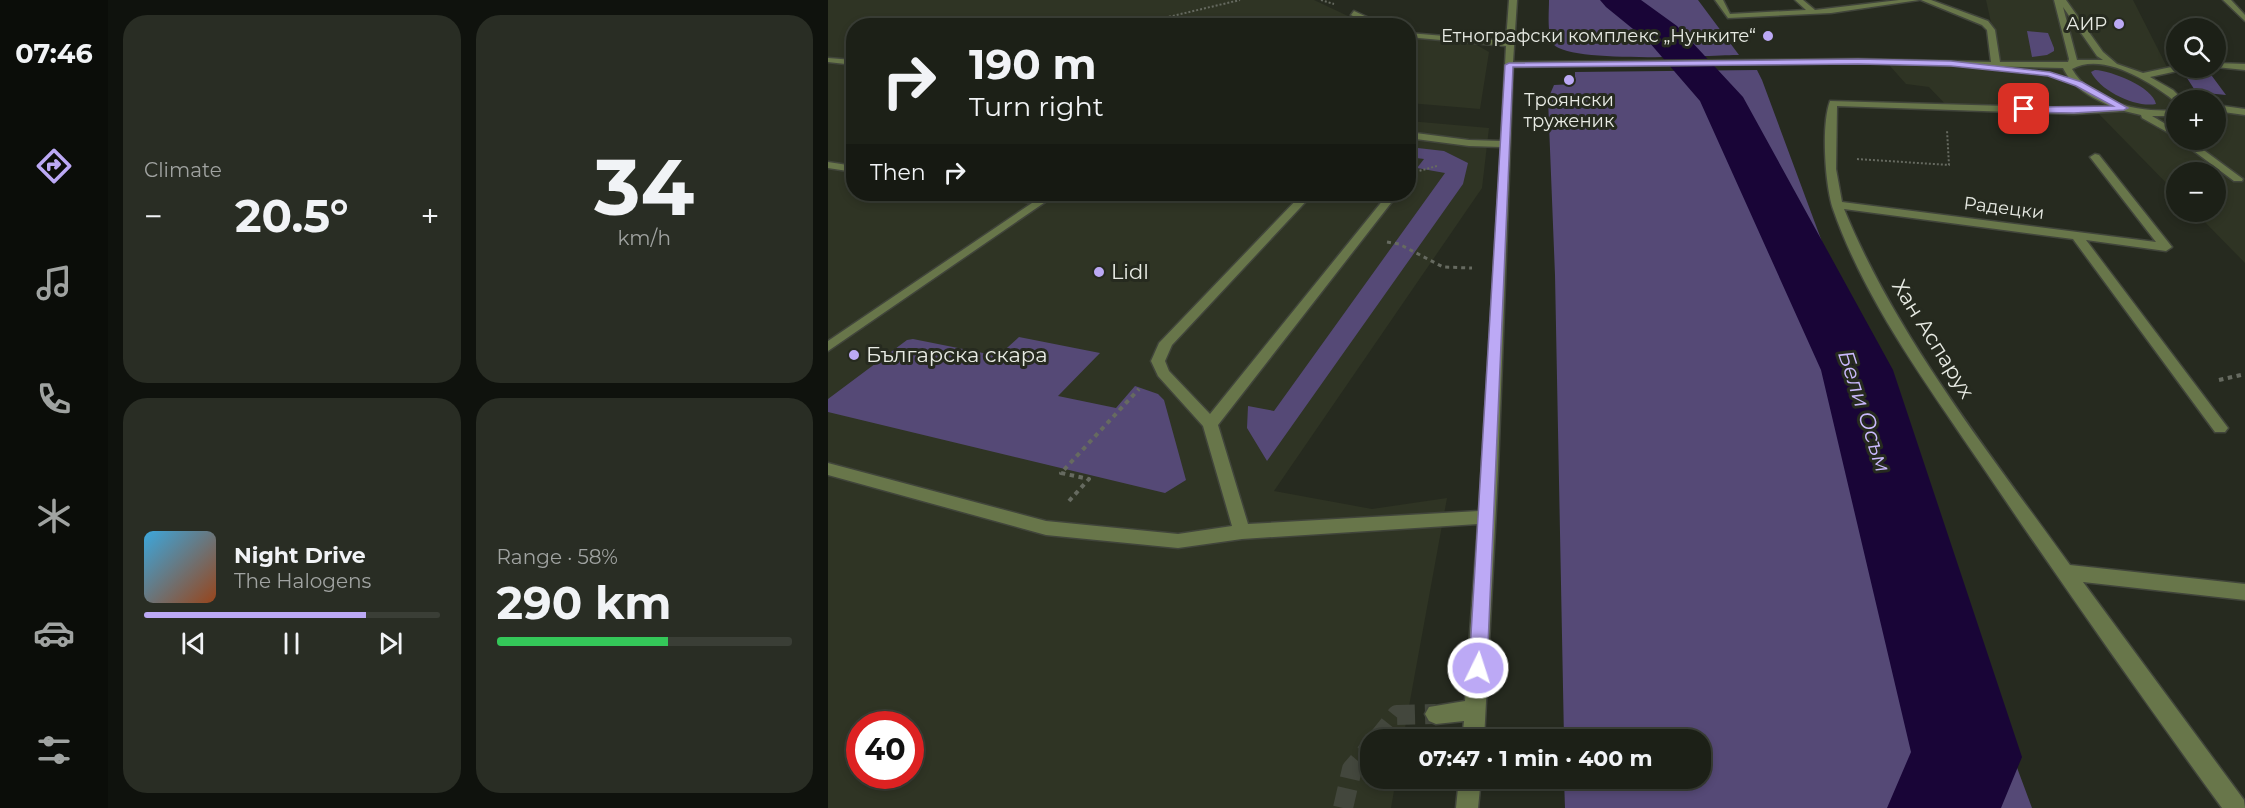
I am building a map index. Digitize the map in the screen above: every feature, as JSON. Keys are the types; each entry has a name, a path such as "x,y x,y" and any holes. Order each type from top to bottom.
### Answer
{"street":[{"path":"1474,729 1487,518 1513,0"},
{"path":"1719,0 1728,16 1813,12 1915,0"},
{"path":"1799,0 1813,12"},
{"path":"1925,0 1986,23 1991,30 1996,65"},
{"path":"2060,0 2073,59 2067,68 2069,74 2093,94 2166,129"},
{"path":"2060,0 2100,54 2116,66"},
{"path":"2227,0 2245,19"},
{"path":"1354,13 1364,18"},
{"path":"1416,36 1509,44"},
{"path":"828,60 846,62"},
{"path":"1509,65 1951,63 2044,66 2098,63 2116,66 2159,84 2166,90"},
{"path":"1951,63 2017,69 2060,77 2079,84"},
{"path":"828,71 846,64"},
{"path":"2226,66 2245,67"},
{"path":"2141,76 2166,71"},
{"name":"Хан Аспарух","path":"2130,110 2074,111 1833,103 1831,157 1838,205 1864,269 1916,356 2062,572 2236,808"},
{"path":"2226,109 2245,112"},
{"path":"2130,110 2166,115"},
{"path":"1416,136 1469,143 1506,144"},
{"path":"2198,150 2242,182"},
{"path":"2211,150 2242,182"},
{"name":"Радецки","path":"1838,205 2166,247 2095,157"},
{"path":"828,165 846,168"},
{"path":"828,347 1041,201"},
{"path":"1242,532 1210,424 1163,373 1158,361 1166,343 1301,201"},
{"path":"1210,424 1387,201"},
{"path":"2077,236 2220,428"},
{"path":"828,469 1046,528 1178,541 1242,532 1487,518"},
{"path":"2062,572 2245,592"},
{"path":"1436,714 1475,710"},
{"path":"1467,808 1469,789"}],"path":[{"path":"1164,18 1240,0"},
{"path":"1831,157 1949,165 1946,107"},
{"path":"1358,238 1399,244 1443,267 1500,268"},
{"path":"1046,528 1089,479 1061,473 1160,366"}],"shaded area":[{"path":"828,0 1314,0 1352,18 846,18 846,201 1416,201 1416,122 1489,128 1482,188 1274,491 1372,509 1447,498 1405,729 1360,729 1360,789 1394,789 1391,808 828,808"},
{"path":"1549,0 1698,0 1739,55 1608,56 1581,54 1562,49 1550,38"},
{"path":"1986,0 2133,0 2166,65 2166,70 2152,77 2173,90 2166,90 2166,150 2226,150 2226,112 2245,114 2245,263 2205,222 2226,222 2226,162 2166,162 2166,183 2096,111 1948,107 1929,87 1906,84 1890,66 1888,60 2000,63"},
{"path":"2027,31 2048,33 2054,51 2047,55 2032,57"},
{"path":"1416,39 1475,44 1489,52 1480,109 1416,104"},
{"path":"1757,70 2032,808 1565,808 1564,789 1711,789 1711,729 1564,729 1555,275 1548,99 1554,85 1575,84 1575,72"},
{"path":"2095,70 2111,73 2140,86 2148,92 2156,104 2148,105 2129,101 2110,92 2091,72"},
{"path":"2187,78 2213,78 2222,90 2195,90"},
{"path":"1416,148 1444,151 1468,163 1463,184 1267,461 1247,428 1248,406 1274,411 1445,173 1417,168 1424,159 1416,158"},
{"path":"1019,337 1100,353 1058,396 1116,408 1135,386 1158,394 1164,400 1186,480 1165,493 828,412 828,399 907,340 913,339 998,356"}],"waterway":[{"name":"Бели Осъм","path":"1618,0 1663,34 1721,97 1857,370 1967,757 1944,808"}],"tunnel":[{"path":"1386,729 1397,715 1436,714"},
{"path":"1343,808 1352,769 1360,760"}],"place":[{"name":"АИР","path":"2119,24"},
{"name":"Етнографски комплекс „Нунките“","path":"1768,36"},
{"name":"Троянски труженик","path":"1569,80"},
{"name":"Lidl","path":"1099,272"},
{"name":"Българска скара","path":"854,355"}],"route":[{"path":"1478,668 1509,65 1951,63 2050,74 2079,84 2093,94 2124,108 2074,111 2024,109"}]}
